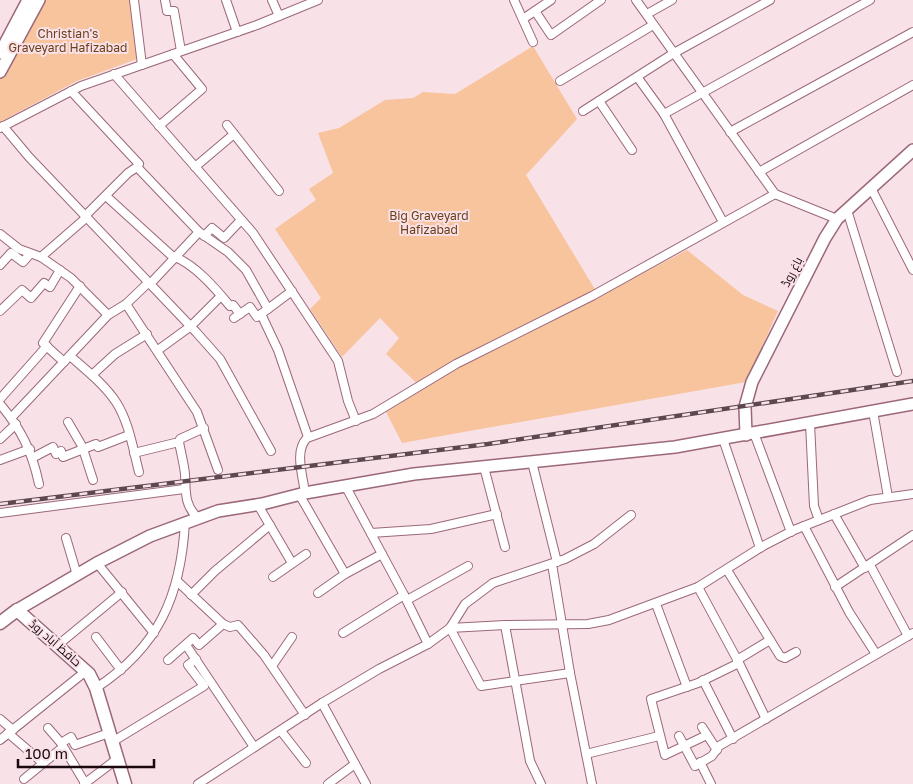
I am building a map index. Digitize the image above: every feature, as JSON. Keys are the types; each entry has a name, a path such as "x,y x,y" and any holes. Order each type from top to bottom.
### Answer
{"main road":[{"name":"حافظ آباد روڈ","path":"0,623 17,610 86,671 96,688 125,784"}],"street":[{"path":"0,53 28,0"},
{"path":"0,72 39,0"},
{"path":"134,0 142,65"},
{"path":"159,126 202,90 177,53 174,11 167,11 165,0"},
{"path":"226,0 237,32"},
{"path":"272,0 279,16"},
{"path":"271,451 220,360 191,326 1,127 71,91 114,74 237,32 318,0"},
{"path":"514,0 533,42"},
{"path":"523,19 551,0"},
{"path":"535,11 551,35 601,0"},
{"path":"636,0 775,194 837,219"},
{"path":"647,14 672,0"},
{"path":"583,111 638,78 674,53 770,0"},
{"path":"664,114 870,0"},
{"path":"560,81 654,25"},
{"path":"730,132 913,32"},
{"path":"114,74 253,233 338,361 348,401 356,421"},
{"path":"638,78 664,114 723,222"},
{"path":"759,172 913,85"},
{"path":"71,91 139,164 137,167 202,234 228,252 246,270 264,312 308,437"},
{"path":"599,101 632,150"},
{"path":"227,125 279,192"},
{"path":"195,167 234,134"},
{"name":"باغ روڈ","path":"750,434 745,408 752,382 825,238 837,219 913,150"},
{"path":"41,256 86,216 128,173 137,167"},
{"path":"871,188 913,270"},
{"path":"345,574 302,494 300,452 302,443 308,437 373,414 456,364 592,296 775,194"},
{"path":"106,196 175,257 194,270 230,306 234,305 237,316 250,307 257,317 292,291"},
{"path":"847,210 896,372"},
{"path":"0,439 13,421 64,362 108,315 126,304 202,234 212,228 224,238 241,220"},
{"path":"0,234 18,249 41,256 60,270 80,286 108,315"},
{"path":"0,265 11,253 23,262 30,254"},
{"path":"0,311 22,290 31,298 44,283 50,287 60,270"},
{"path":"64,362 43,342 80,286"},
{"path":"158,350 191,326 221,296"},
{"path":"126,304 197,412 218,470"},
{"path":"92,375 115,354 147,334"},
{"path":"0,399 47,346"},
{"path":"70,356 92,375 116,402 129,435 139,472"},
{"path":"0,404 13,421 34,457 39,484"},
{"path":"17,610 97,563 185,522 218,511 258,505 302,494 414,474 675,447 913,404"},
{"path":"873,411 888,497"},
{"path":"68,422 83,449 93,480"},
{"path":"810,423 814,506 819,520"},
{"path":"134,453 179,442 180,439 204,428"},
{"path":"750,434 791,532"},
{"path":"34,457 53,447 56,454 61,452 63,457 96,444 98,447 129,435"},
{"path":"723,439 760,548"},
{"path":"179,442 185,474 184,489 190,510 198,518"},
{"path":"0,460 30,449"},
{"path":"532,462 554,563 561,625 592,784"},
{"path":"484,467 505,547"},
{"path":"346,487 428,644"},
{"path":"0,513 184,489"},
{"path":"450,628 505,624 561,625 610,620 698,587 760,548 804,526 870,500 913,494"},
{"path":"258,505 292,563"},
{"path":"371,533 431,529 496,514"},
{"path":"679,736 695,766 712,756 717,750 733,739 911,634 834,514"},
{"path":"198,784 322,703 379,669 428,644 450,628 465,604 493,583 554,563 594,544 631,515"},
{"path":"96,688 121,670 164,619 178,581 184,547 185,522"},
{"path":"191,595 215,571 270,525"},
{"path":"804,526 836,586 876,654"},
{"path":"836,586 913,535"},
{"path":"66,538 76,575"},
{"path":"273,577 306,554"},
{"path":"318,593 345,574 382,554"},
{"path":"97,563 154,633"},
{"path":"342,633 468,566"},
{"path":"727,570 780,656 785,658 796,652"},
{"path":"178,581 223,624 230,627 238,625 272,666 305,714"},
{"path":"698,587 766,719"},
{"path":"58,645 122,592"},
{"path":"656,604 687,686"},
{"path":"168,660 193,638 198,645 223,624"},
{"path":"505,624 530,761 541,784"},
{"path":"450,628 481,686 570,673"},
{"path":"96,637 121,670"},
{"path":"272,666 292,637"},
{"path":"707,735 665,755 659,736 657,716 651,699 703,680 738,662 770,640"},
{"path":"186,645 254,747"},
{"path":"24,779 71,737 75,744 110,737 204,686 188,666 196,659"},
{"path":"0,740 86,671"},
{"path":"703,680 733,739"},
{"path":"322,703 366,784"},
{"path":"0,719 10,732 43,763"},
{"path":"702,727 717,750"},
{"path":"48,728 62,745 84,784 117,759"},
{"path":"281,731 306,763"},
{"path":"586,754 659,736"},
{"path":"700,762 711,784"},
{"path":"328,784 355,764"}],"green space":[{"name":"Christian's Graveyard Hafizabad","path":"44,0 131,0 137,59 77,81 0,122 0,79"},
{"name":"Big Graveyard Hafizabad","path":"533,46 577,119 526,175 599,296 687,250 743,295 778,311 746,382 402,443 386,412 423,389 386,354 399,338 380,318 342,357 310,309 321,298 275,229 316,200 309,189 333,173 318,133 339,128 385,100 413,98 423,92 455,94"}],"railway":[{"path":"0,504 488,444 913,381"}]}
